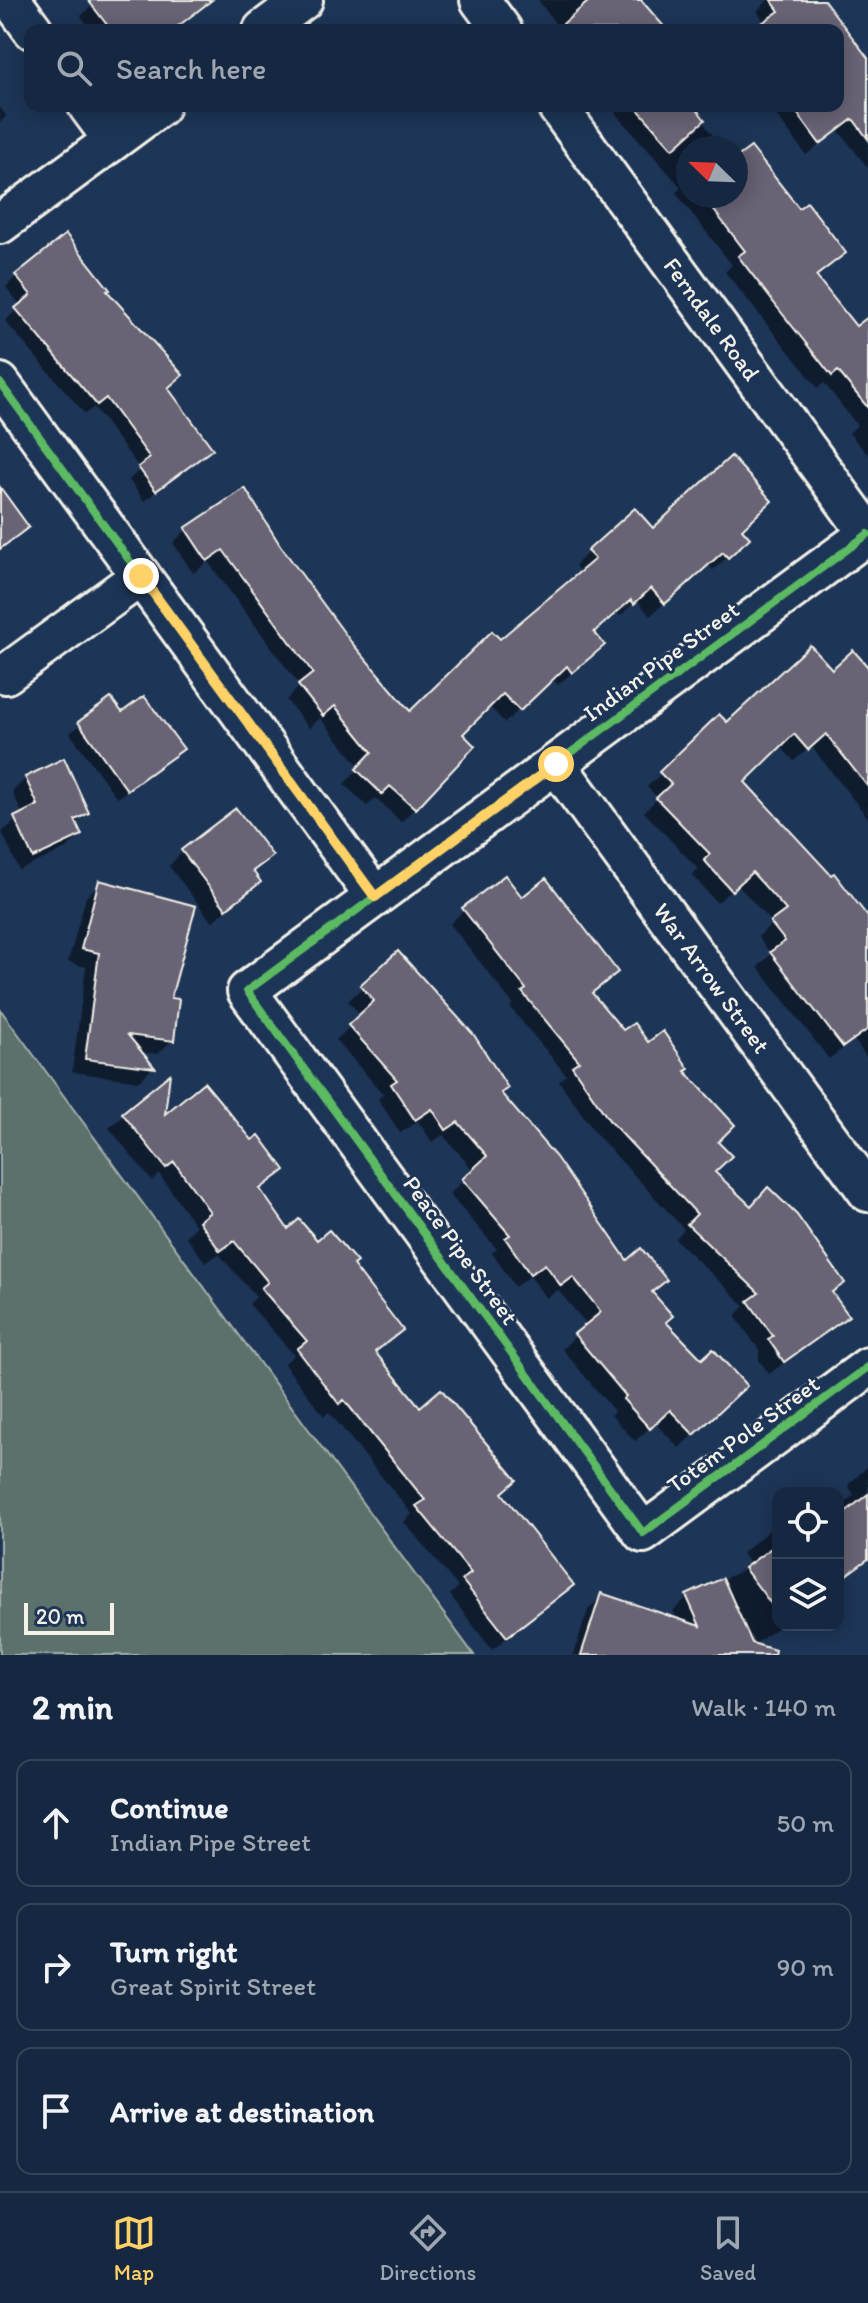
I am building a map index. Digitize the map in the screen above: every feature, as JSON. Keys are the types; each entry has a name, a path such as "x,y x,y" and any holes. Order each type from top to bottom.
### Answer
{"street":[{"path":"11,0 29,24"},
{"path":"271,24 303,0"},
{"path":"480,0 498,24"},
{"path":"92,112 113,140"},
{"path":"0,224 152,112"},
{"name":"Ferndale Road","path":"561,112 868,533"},
{"path":"0,383 375,897"},
{"name":"Indian Pipe Street","path":"247,991 868,533"},
{"path":"6,674 141,576"},
{"name":"War Arrow Street","path":"556,764 868,1192"},
{"name":"Peace Pipe Street","path":"247,991 643,1533"},
{"name":"Totem Pole Street","path":"643,1533 868,1367"}],"green space":[{"path":"0,1009 61,1092 474,1655 0,1655"}],"building":[{"path":"88,0 212,0 181,24 106,24"},
{"path":"590,0 641,0 662,24 563,24"},
{"path":"771,0 824,0 842,24 761,24 779,11"},
{"path":"844,26 868,58 868,139 853,119 820,144 796,112 844,112"},
{"path":"640,112 699,112 705,120 687,136 676,136 673,149"},
{"path":"751,147 799,208 807,202 846,253 816,276 856,326 868,317 868,408 838,371 832,376 777,307 738,256 745,251 712,208 748,208 748,149"},
{"path":"66,234 110,290 107,291 183,375 168,388 213,449 156,491 138,467 150,458 106,398 97,405 15,308 31,295 15,275"},
{"path":"731,456 772,501 742,529 750,538 728,558 723,552 665,604 651,588 634,604 631,600 594,632 605,645 572,673 567,666 520,711 503,694 463,734 475,746 416,809 390,786 382,794 356,769 372,752 335,706 323,716 298,685 313,673 223,550 207,561 185,528 245,488 280,545 351,642 410,711 492,631 500,639 595,559 587,551 635,508 653,528"},
{"path":"0,487 29,527 0,549"},
{"path":"810,645 832,669 853,650 868,667 868,787 826,734 808,750 794,734 745,782 831,875 834,873 868,917 868,1029 843,1047 770,952 785,941 770,922 786,910 752,872 732,891 704,860 710,854 656,798 671,784 659,772 719,714 727,722"},
{"path":"144,696 184,749 127,790 78,722 111,698 122,712"},
{"path":"64,758 89,813 75,820 82,835 33,858 14,817 38,805 25,777"},
{"path":"236,808 273,856 253,871 261,882 226,909 181,850"},
{"path":"505,875 522,897 546,878 618,972 592,993 623,1030 634,1023 648,1042 663,1031 689,1069 685,1071 735,1125 718,1142 732,1156 715,1172 751,1206 768,1187 797,1215 845,1283 832,1292 849,1316 784,1362 768,1339 773,1336 748,1301 759,1293 687,1224 697,1214 609,1120 572,1066 579,1061 522,992 526,989 462,908"},
{"path":"99,880 196,906 171,998 179,999 174,1041 128,1035 155,1068 85,1059 99,953 81,949"},
{"path":"398,951 474,1035 508,1088 501,1093 556,1157 627,1260 641,1248 667,1280 652,1292 673,1316 666,1322 702,1359 713,1349 747,1386 694,1435 670,1410 650,1429 623,1399 626,1396 574,1334 601,1312 573,1277 561,1286 545,1264 530,1274 505,1238 510,1235 462,1179 487,1156 458,1122 446,1130 432,1109 415,1120 391,1084 397,1080 348,1025 374,1001 360,985"},
{"path":"170,1074 165,1114 204,1082 252,1140 259,1135 285,1170 260,1189 288,1229 299,1219 317,1240 329,1230 357,1262 353,1265 403,1330 375,1352 420,1407 441,1389 517,1480 502,1493 574,1585 507,1637 462,1580 471,1573 416,1506 425,1500 344,1400 339,1404 297,1349 307,1341 261,1288 268,1282 234,1241 220,1251 199,1221 210,1212 174,1162 166,1168 122,1113"},
{"path":"868,1494 868,1559 844,1577 844,1559 844,1513"},
{"path":"772,1547 772,1605 744,1568"},
{"path":"723,1578 752,1643 775,1650 774,1655 581,1655 601,1593 700,1626 686,1595"}],"cycle path":[{"path":"0,383 375,897"},
{"path":"868,534 247,991 643,1533 868,1367"}],"route":[{"path":"141,576 375,897 556,764"}]}
